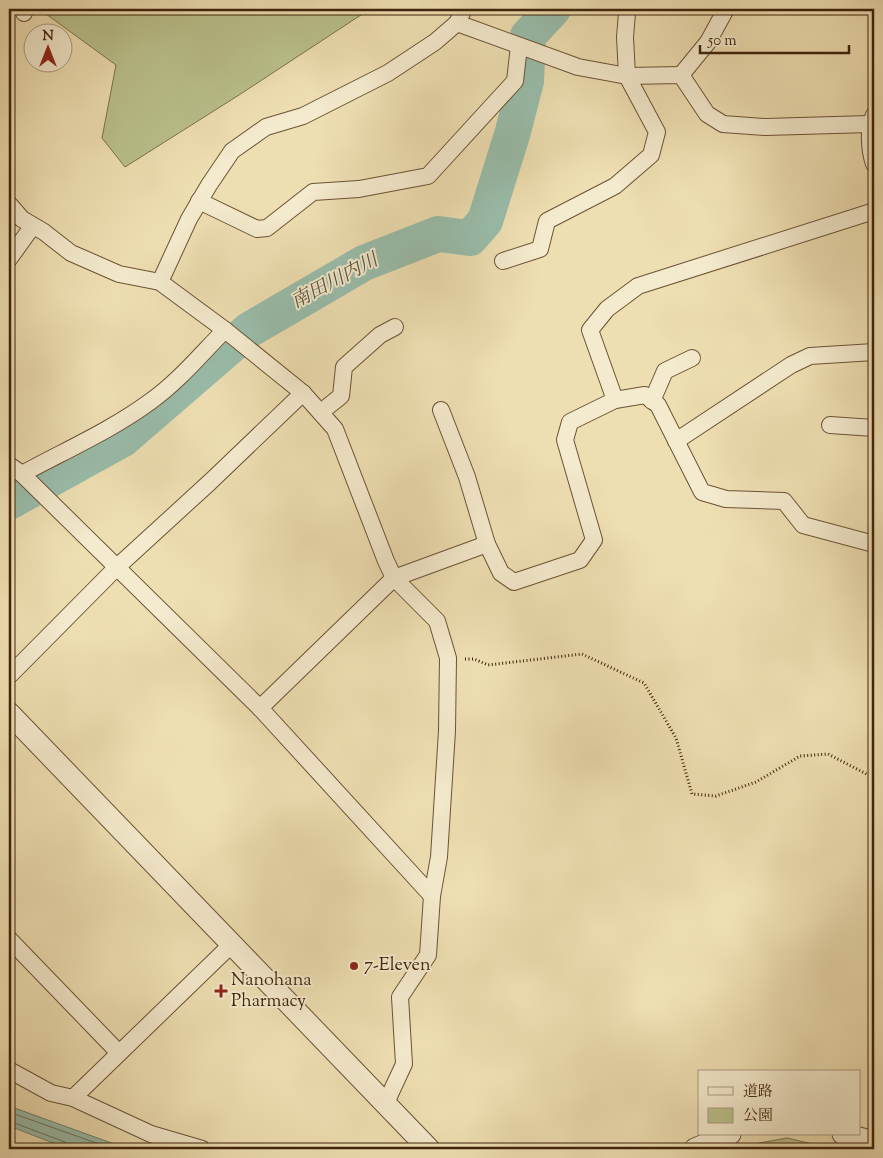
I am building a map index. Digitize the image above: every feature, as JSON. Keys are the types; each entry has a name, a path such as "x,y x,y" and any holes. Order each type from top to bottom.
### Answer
{"street":[{"path":"160,282 199,202 232,151 266,127 303,116 388,73 435,42 460,16 519,46 578,67 627,76 681,75 708,42 726,9"},
{"path":"503,261 540,249 547,221 616,186 651,155 657,132 627,76 627,13"},
{"path":"199,202 257,229 267,228 313,192 359,189 428,176 515,81 519,46"},
{"path":"681,75 707,114 723,124 765,127 872,120 872,156 874,164"},
{"path":"9,204 32,227 44,232 70,252 119,274 160,282 225,330 303,393 336,428 394,578 436,621 448,658 447,731 439,857 432,896 428,955 400,997 404,1064 385,1104"},
{"path":"616,400 590,330 607,309 638,286 874,211"},
{"path":"9,258 32,227"},
{"path":"321,412 341,396 344,367 380,335 395,327"},
{"path":"225,330 182,375 151,402 107,428 15,469 260,708 432,896"},
{"path":"676,441 791,365 810,356 874,352"},
{"path":"652,400 665,371 692,358"},
{"path":"9,676 116,568 224,470 303,393"},
{"path":"441,410 467,477 488,544 501,573 514,582 580,560 594,540 564,440 570,422 616,400 645,395 658,406 702,492 726,499 784,501 803,526 874,544"},
{"path":"830,425 874,428"},
{"path":"260,708 394,578 488,544"},
{"path":"9,713 428,1149"},
{"path":"9,938 119,1054"},
{"path":"72,1098 231,945"},
{"path":"9,1070 51,1093 72,1098 151,1134 202,1149"},
{"path":"695,1149 725,1136"},
{"path":"851,1136 874,1142"}],"path":[{"path":"448,658 474,659 488,665 582,654 644,683 676,738 692,794 716,796 756,782 800,756 828,754 874,778"}],"green space":[{"path":"42,9 370,9 125,167 102,138 116,65 72,33 72,22 57,22"},
{"path":"787,1138 834,1149 727,1149"}],"water":[{"path":"9,1106 128,1149 69,1149 9,1126"}],"waterway":[{"name":"南田川内川","path":"9,502 123,439 249,330 364,263 438,234 470,238 485,221 512,135 526,81 528,36 553,9"}],"place":[{"name":"7-Eleven","path":"354,966"},
{"name":"Nanohana Pharmacy","path":"221,991"}]}
